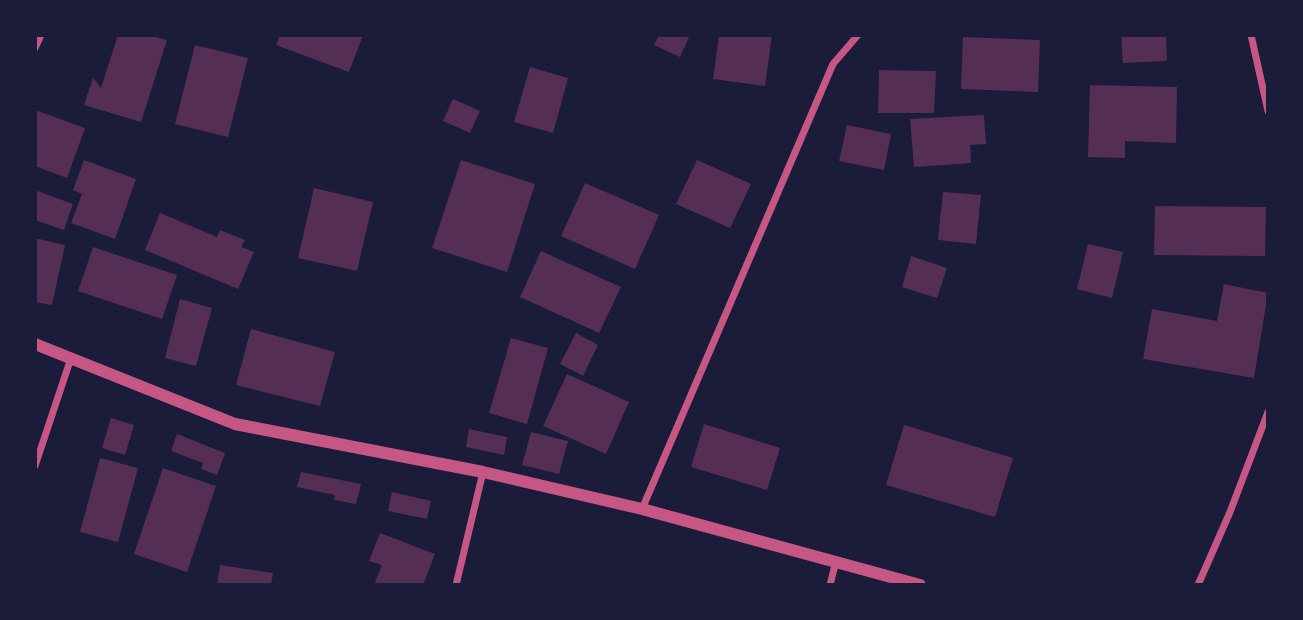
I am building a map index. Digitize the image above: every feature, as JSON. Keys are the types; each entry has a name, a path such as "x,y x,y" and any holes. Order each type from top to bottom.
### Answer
{"street":[{"path":"35,48 41,35"},
{"path":"642,509 833,64 858,35"},
{"path":"1251,35 1268,111"},
{"path":"35,344 235,424 483,472 642,509 920,585"},
{"path":"35,467 71,357"},
{"path":"1198,585 1230,512 1268,412"},
{"path":"456,585 483,472"},
{"path":"830,585 836,561"}],"building":[{"path":"118,35 149,35 167,40 141,122 84,105 93,78 101,88"},
{"path":"280,35 363,35 349,72 276,45"},
{"path":"659,35 690,35 680,57 654,45"},
{"path":"719,35 772,35 765,86 713,79"},
{"path":"1121,35 1166,35 1167,61 1123,63"},
{"path":"963,37 1040,40 1038,92 961,89"},
{"path":"195,45 248,58 228,137 175,124"},
{"path":"530,67 568,78 553,133 514,122"},
{"path":"879,70 936,71 934,113 878,113"},
{"path":"1090,85 1177,87 1176,143 1125,141 1125,158 1088,157"},
{"path":"453,99 480,111 470,133 443,121"},
{"path":"35,110 85,128 67,178 35,166"},
{"path":"984,115 986,144 970,145 971,163 914,167 910,119"},
{"path":"847,125 891,134 884,170 839,161"},
{"path":"84,160 136,179 115,239 71,223 82,194 73,190"},
{"path":"461,160 535,184 507,272 432,248"},
{"path":"697,160 751,184 730,228 676,204"},
{"path":"585,183 659,215 635,269 561,236"},
{"path":"314,188 373,202 357,271 298,258"},
{"path":"35,190 73,204 64,230 35,220"},
{"path":"943,192 981,195 976,244 938,240"},
{"path":"1155,206 1266,207 1265,256 1154,255"},
{"path":"160,213 217,237 220,230 245,240 241,247 254,252 238,289 145,250"},
{"path":"35,238 65,245 52,305 35,302"},
{"path":"1088,244 1123,252 1112,298 1077,289"},
{"path":"93,247 177,275 162,319 78,291"},
{"path":"541,251 621,287 599,333 520,297"},
{"path":"911,256 947,268 937,298 902,287"},
{"path":"1224,284 1268,293 1254,378 1143,359 1152,309 1217,321"},
{"path":"180,299 212,308 196,366 165,358"},
{"path":"251,329 335,352 320,406 236,385"},
{"path":"576,333 598,345 583,376 560,364"},
{"path":"511,338 548,348 527,424 489,413"},
{"path":"567,374 629,402 606,454 543,426"},
{"path":"111,418 134,425 125,455 102,448"},
{"path":"704,424 780,448 767,490 691,467"},
{"path":"904,425 1013,458 995,517 886,485"},
{"path":"469,429 507,437 504,455 466,447"},
{"path":"531,432 568,441 559,474 522,465"},
{"path":"177,434 225,453 217,475 201,469 203,463 171,451"},
{"path":"100,458 138,468 118,542 80,532"},
{"path":"163,468 216,486 187,572 134,554"},
{"path":"301,472 361,484 356,504 334,500 335,495 297,487"},
{"path":"392,492 431,501 427,519 388,511"},
{"path":"380,533 435,554 423,585 374,585 382,565 369,561"},
{"path":"220,565 273,573 271,585 217,585"}]}
